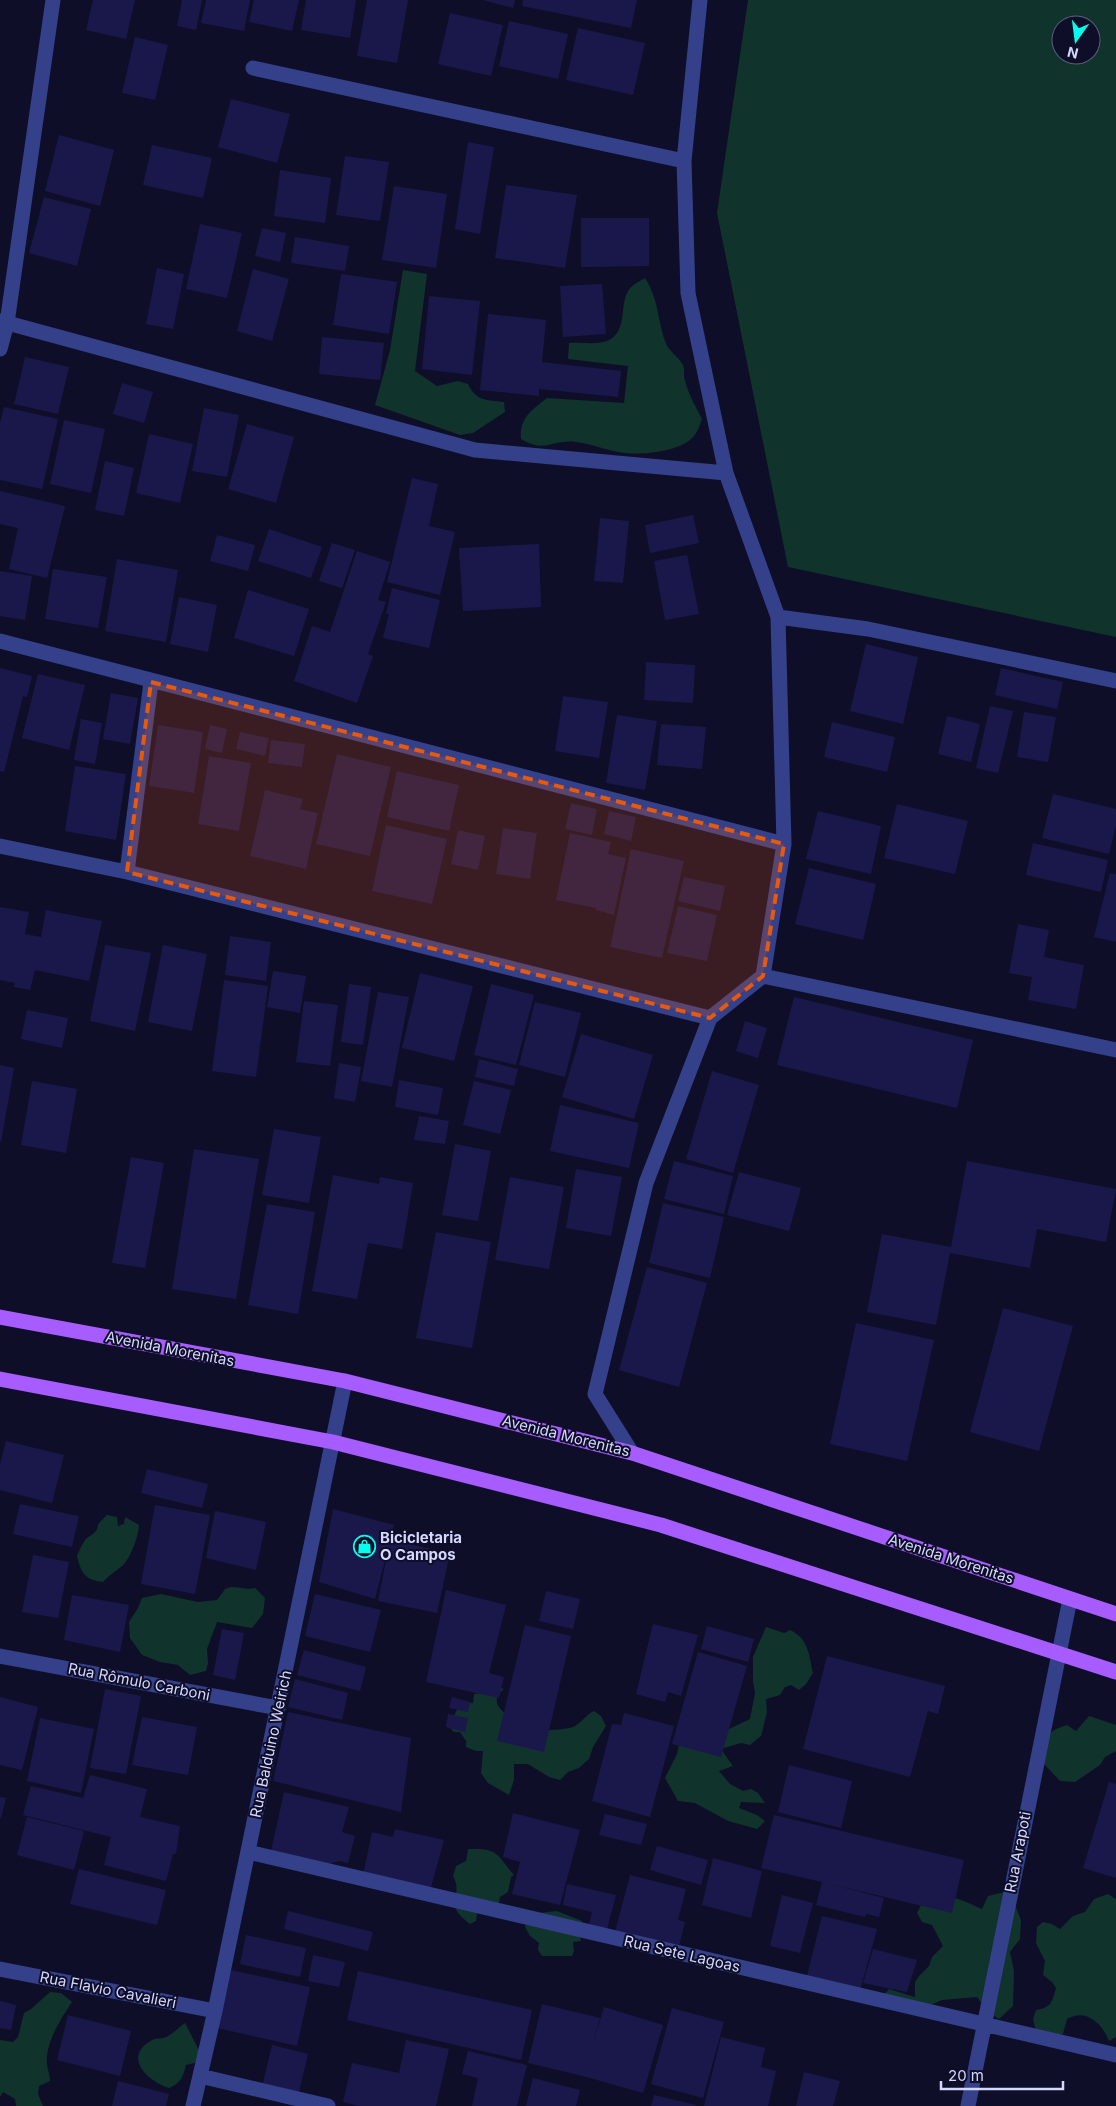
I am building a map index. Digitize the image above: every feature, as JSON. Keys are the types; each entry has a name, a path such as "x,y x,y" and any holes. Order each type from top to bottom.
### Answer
{"main road":[{"name":"Avenida Morenitas","path":"0,1317 345,1381 632,1453 1116,1614"},
{"path":"0,1379 333,1442 661,1525 1116,1672"}],"street":[{"path":"0,349 53,0"},
{"path":"632,1453 595,1394 646,1183 710,1018 763,976 784,844 778,617 726,473 688,293 684,161 700,0"},
{"path":"253,68 684,161"},
{"path":"3,322 475,450 726,473"},
{"path":"778,617 868,629 1116,681"},
{"path":"0,641 151,682 784,844"},
{"path":"126,872 151,682"},
{"path":"0,846 126,872 710,1018"},
{"path":"763,976 1116,1050"},
{"name":"Rua Balduino Weirich","path":"193,2106 215,2011 345,1381"},
{"name":"Rua Arapoti","path":"968,2106 1070,1599"},
{"name":"Rua Rômulo Carboni","path":"0,1656 278,1708"},
{"name":"Rua Sete Lagoas","path":"248,1852 1116,2055"},
{"name":"Rua Flavio Cavalieri","path":"0,1969 215,2011"},
{"path":"200,2076 328,2106"}],"highlighted area":[{"path":"151,682 784,844 763,976 710,1018 127,872"}],"green space":[{"path":"748,0 1116,0 1116,637 788,567 717,213"},
{"path":"403,270 427,274 415,371 437,386 458,381 468,384 474,394 482,399 504,402 505,412 473,433 460,435 375,405 390,350"},
{"path":"645,278 653,294 665,341 668,348 683,365 684,378 688,390 702,419 695,435 685,443 668,450 632,454 576,442 561,442 543,446 521,439 524,420 547,398 624,403 628,366 568,359 569,343 598,343 613,337 618,332 620,326 627,293 637,282"},
{"path":"107,1515 117,1517 118,1526 124,1524 125,1517 139,1525 139,1529 136,1541 125,1563 103,1582 85,1575 80,1567 77,1556 85,1540 95,1532 98,1524"},
{"path":"231,1587 255,1588 265,1598 263,1614 252,1628 217,1622 207,1649 208,1663 206,1671 190,1675 178,1665 160,1662 142,1655 130,1638 129,1622 142,1598 161,1594 198,1602 217,1600 225,1589"},
{"path":"766,1627 784,1633 790,1630 801,1638 807,1648 813,1673 806,1684 799,1690 791,1685 785,1687 780,1695 766,1699 767,1712 761,1736 750,1745 741,1743 721,1749 733,1766 719,1771 730,1784 743,1791 751,1789 758,1793 765,1803 741,1802 739,1808 757,1815 765,1821 757,1829 728,1821 695,1803 678,1801 665,1778 677,1754 681,1736 727,1730 750,1719 755,1693 753,1657"},
{"path":"491,1685 504,1689 498,1697 497,1704 502,1711 510,1717 541,1729 573,1727 594,1711 601,1716 606,1726 593,1747 589,1759 579,1768 568,1772 560,1780 549,1777 528,1764 514,1764 514,1780 509,1795 488,1783 481,1773 483,1751 476,1751 466,1747 466,1741 460,1732 454,1732 449,1727 460,1703 473,1703 474,1694 482,1693"},
{"path":"1089,1716 1116,1725 1116,1751 1105,1757 1100,1765 1075,1782 1060,1781 1044,1764 1046,1739 1053,1731 1067,1725 1076,1731"},
{"path":"468,1849 491,1851 500,1857 514,1875 511,1877 508,1892 500,1897 499,1903 491,1912 477,1913 476,1921 470,1924 456,1910 456,1883 453,1876 456,1866 466,1861"},
{"path":"1013,1890 1011,1895 1021,1920 1020,1939 1010,1952 1014,1971 1013,2006 999,2019 988,2012 977,1997 942,2000 926,2007 882,1997 889,1989 915,1997 915,1982 929,1966 932,1957 943,1946 932,1925 922,1922 917,1913 925,1897 932,1895 947,1896 982,1909 988,1896"},
{"path":"1108,1894 1116,1899 1116,2037 1109,2041 1098,2023 1087,2016 1081,2015 1067,2019 1063,2034 1046,2037 1036,2031 1033,2019 1036,2010 1045,2008 1050,2004 1056,1988 1043,1975 1045,1961 1036,1943 1037,1927 1043,1922 1052,1924 1060,1929 1073,1916 1085,1912 1094,1899"},
{"path":"557,1911 582,1921 579,1934 581,1941 573,1942 574,1951 572,1956 542,1956 538,1950 539,1943 530,1936 525,1927 527,1921 539,1913"},
{"path":"50,1992 61,1993 72,2002 58,2024 48,2048 47,2065 50,2081 39,2086 38,2094 43,2106 16,2106 15,2099 3,2092 0,2097 0,2040 13,2042 18,2037 24,2013"},
{"path":"185,2023 201,2054 198,2062 186,2065 181,2079 169,2088 161,2085 146,2074 138,2061 139,2054 143,2047 152,2040 169,2036"}],"building":[{"path":"93,0 135,0 126,39 86,30"},
{"path":"182,0 202,0 196,30 177,26"},
{"path":"206,0 250,0 244,31 201,23"},
{"path":"254,0 299,0 292,31 249,22"},
{"path":"306,0 356,0 350,38 301,30"},
{"path":"367,0 408,0 397,63 357,56"},
{"path":"483,0 515,0 513,8"},
{"path":"523,0 637,0 631,28 522,6"},
{"path":"450,13 503,25 491,76 438,64"},
{"path":"509,21 568,34 558,79 499,66"},
{"path":"578,28 645,43 633,95 566,80"},
{"path":"135,37 168,45 155,100 122,93"},
{"path":"231,99 290,114 277,163 218,147"},
{"path":"59,135 114,150 100,206 45,191"},
{"path":"468,142 494,147 480,234 455,229"},
{"path":"152,145 212,158 203,198 143,185"},
{"path":"345,156 389,162 380,221 336,215"},
{"path":"280,170 331,178 325,223 274,216"},
{"path":"506,185 577,195 565,268 495,258"},
{"path":"394,186 447,194 436,268 382,260"},
{"path":"44,197 91,209 77,266 29,253"},
{"path":"581,218 649,218 649,266 581,267"},
{"path":"200,224 242,233 227,298 186,289"},
{"path":"262,228 286,233 280,262 255,256"},
{"path":"295,237 349,246 345,271 291,263"},
{"path":"157,268 184,274 173,329 146,324"},
{"path":"253,269 289,279 272,341 237,331"},
{"path":"341,274 397,282 389,334 333,325"},
{"path":"602,284 606,334 563,337 560,286"},
{"path":"429,296 480,301 472,375 422,369"},
{"path":"488,314 546,320 542,362 621,371 618,397 539,389 539,396 480,390"},
{"path":"322,337 384,343 380,380 319,374"},
{"path":"25,357 69,367 58,414 14,404"},
{"path":"122,383 153,392 144,423 113,414"},
{"path":"4,407 58,419 42,489 0,480 0,423"},
{"path":"204,408 239,415 227,477 192,471"},
{"path":"64,420 105,429 91,493 50,484"},
{"path":"247,424 294,437 276,503 228,489"},
{"path":"149,434 193,444 180,503 136,493"},
{"path":"105,461 134,468 124,516 95,510"},
{"path":"412,478 438,484 429,526 455,532 440,595 387,582"},
{"path":"0,491 65,506 47,578 9,569 18,528 0,524"},
{"path":"693,515 699,543 650,553 645,525"},
{"path":"600,518 629,521 623,583 594,581"},
{"path":"269,529 322,547 311,578 258,561"},
{"path":"217,535 255,545 248,571 210,561"},
{"path":"332,543 355,550 342,588 319,581"},
{"path":"539,544 541,607 463,611 459,548"},
{"path":"357,551 390,562 378,600 386,602 368,654 373,656 357,703 294,681 312,626 330,632"},
{"path":"687,555 699,614 665,620 654,561"},
{"path":"117,559 178,570 166,642 105,631"},
{"path":"53,569 107,577 98,628 45,619"},
{"path":"0,571 32,576 25,620 0,616"},
{"path":"392,588 440,600 429,648 383,638 389,614 386,614"},
{"path":"248,590 309,609 294,656 234,638"},
{"path":"179,597 217,605 208,652 170,644"},
{"path":"866,644 918,657 903,724 850,711"},
{"path":"646,662 695,665 693,703 644,700"},
{"path":"0,668 32,676 27,697 23,696 4,772 0,771"},
{"path":"1001,668 1063,682 1057,709 995,695"},
{"path":"38,674 85,685 69,750 22,738"},
{"path":"111,693 138,698 130,744 103,739"},
{"path":"563,696 608,702 599,758 555,751"},
{"path":"990,706 1013,711 998,773 976,768"},
{"path":"1024,712 1056,717 1048,762 1017,757"},
{"path":"617,715 657,721 645,790 606,783"},
{"path":"947,716 980,724 971,762 938,754"},
{"path":"81,719 102,723 95,764 74,760"},
{"path":"832,722 895,737 887,772 824,757"},
{"path":"661,724 706,727 702,769 657,765"},
{"path":"158,725 203,732 194,793 149,786"},
{"path":"210,725 227,729 222,753 205,749"},
{"path":"240,732 269,738 265,756 236,749"},
{"path":"271,740 305,744 302,767 268,763"},
{"path":"337,754 391,767 370,856 316,844"},
{"path":"209,756 251,763 239,831 198,824"},
{"path":"75,766 126,774 116,840 65,831"},
{"path":"397,771 459,785 449,831 387,817"},
{"path":"265,790 303,799 300,809 318,813 306,869 250,856"},
{"path":"1053,794 1116,809 1116,825 1109,854 1042,838"},
{"path":"571,803 597,809 592,835 565,829"},
{"path":"897,804 968,821 955,874 884,858"},
{"path":"609,811 636,817 631,841 604,834"},
{"path":"818,811 881,826 871,874 806,859"},
{"path":"386,825 447,839 432,904 372,891"},
{"path":"503,828 537,833 530,879 496,874"},
{"path":"458,830 485,836 478,870 451,864"},
{"path":"570,833 611,842 608,854 626,858 614,915 596,910 596,908 556,900"},
{"path":"1033,843 1108,860 1101,892 1026,875"},
{"path":"631,849 684,861 662,958 610,947"},
{"path":"809,868 876,884 863,940 795,924"},
{"path":"1110,873 1116,874 1116,942 1094,937"},
{"path":"684,877 725,886 720,911 678,901"},
{"path":"678,906 717,915 707,961 667,953"},
{"path":"0,907 29,912 25,934 41,937 46,910 102,921 89,981 35,970 30,990 14,987 15,983 0,980"},
{"path":"1018,924 1049,930 1044,957 1084,965 1076,1009 1028,1000 1032,977 1009,973"},
{"path":"230,936 271,942 266,981 225,975"},
{"path":"105,945 151,953 135,1031 90,1021"},
{"path":"163,945 207,954 192,1031 148,1022"},
{"path":"273,971 306,976 300,1013 267,1007"},
{"path":"420,973 473,986 454,1061 402,1048"},
{"path":"224,980 268,986 256,1077 212,1071"},
{"path":"349,984 371,987 363,1045 341,1042"},
{"path":"491,984 534,995 516,1065 474,1055"},
{"path":"378,992 409,997 392,1087 361,1081"},
{"path":"794,997 973,1040 957,1108 777,1065"},
{"path":"304,1001 338,1005 330,1066 296,1062"},
{"path":"535,1002 581,1013 565,1077 519,1065"},
{"path":"27,1010 68,1018 62,1048 21,1039"},
{"path":"745,1021 767,1028 758,1058 736,1051"},
{"path":"581,1034 653,1055 634,1119 562,1097"},
{"path":"479,1059 518,1069 514,1086 475,1077"},
{"path":"339,1063 361,1067 355,1102 334,1098"},
{"path":"0,1065 14,1068 1,1142 0,1141"},
{"path":"712,1071 759,1085 733,1173 686,1159"},
{"path":"399,1080 443,1088 438,1115 395,1107"},
{"path":"32,1081 77,1089 66,1153 21,1145"},
{"path":"474,1081 511,1090 500,1134 463,1125"},
{"path":"560,1105 639,1123 629,1168 550,1151"},
{"path":"419,1116 449,1121 445,1144 414,1140"},
{"path":"274,1129 321,1137 309,1203 262,1195"},
{"path":"455,1144 491,1151 478,1221 442,1215"},
{"path":"194,1149 259,1159 236,1299 172,1289"},
{"path":"131,1157 164,1163 145,1268 112,1263"},
{"path":"674,1161 733,1176 724,1214 664,1199"},
{"path":"967,1161 1116,1189 1106,1242 1037,1229 1030,1268 950,1253 936,1325 867,1312 882,1234 951,1247"},
{"path":"576,1169 622,1177 611,1236 566,1228"},
{"path":"739,1172 801,1188 789,1231 727,1215"},
{"path":"333,1175 379,1184 380,1177 413,1183 402,1249 368,1243 357,1299 312,1291"},
{"path":"510,1177 564,1187 549,1269 495,1260"},
{"path":"663,1203 724,1217 710,1278 649,1263"},
{"path":"267,1204 315,1212 298,1314 248,1305"},
{"path":"436,1232 491,1242 472,1348 416,1338"},
{"path":"647,1267 707,1283 679,1387 619,1370"},
{"path":"1003,1308 1073,1326 1039,1451 970,1432"},
{"path":"856,1323 934,1340 907,1461 830,1444"},
{"path":"6,1441 64,1455 52,1503 0,1490 0,1464"},
{"path":"147,1469 208,1484 202,1508 141,1493"},
{"path":"20,1504 79,1516 72,1547 13,1534"},
{"path":"155,1505 210,1515 195,1594 141,1584"},
{"path":"333,1509 394,1525 390,1540 450,1553 437,1613 378,1601 389,1545 375,1599 319,1582"},
{"path":"215,1511 266,1522 256,1570 206,1558"},
{"path":"33,1555 69,1562 58,1618 22,1612"},
{"path":"446,1590 506,1605 489,1673 504,1677 499,1698 426,1682"},
{"path":"546,1591 580,1599 573,1629 539,1621"},
{"path":"315,1594 381,1610 370,1652 305,1636"},
{"path":"72,1595 129,1605 120,1652 64,1640"},
{"path":"653,1624 698,1635 681,1696 668,1692 665,1702 636,1694"},
{"path":"525,1625 571,1636 544,1752 497,1741"},
{"path":"707,1626 754,1639 748,1662 701,1649"},
{"path":"222,1629 244,1633 235,1680 213,1675"},
{"path":"304,1650 366,1667 360,1691 297,1675"},
{"path":"698,1652 747,1666 721,1757 672,1744"},
{"path":"827,1656 945,1686 938,1714 928,1711 910,1777 803,1749"},
{"path":"295,1679 348,1693 342,1720 288,1707"},
{"path":"105,1689 141,1696 126,1774 90,1768"},
{"path":"0,1697 38,1707 22,1770 0,1765"},
{"path":"452,1697 470,1702 468,1712 449,1708"},
{"path":"288,1712 411,1738 401,1812 273,1781"},
{"path":"624,1713 674,1726 650,1817 592,1801 612,1724 621,1725"},
{"path":"448,1714 468,1718 465,1732 446,1727"},
{"path":"142,1717 197,1727 188,1775 132,1765"},
{"path":"40,1718 94,1729 81,1793 27,1781"},
{"path":"789,1765 852,1781 841,1828 778,1812"},
{"path":"90,1775 147,1789 140,1817 180,1826 176,1854 173,1854 166,1881 104,1865 111,1837 23,1815 31,1786 83,1798"},
{"path":"1109,1782 1116,1784 1116,1878 1083,1868"},
{"path":"284,1792 349,1807 342,1832 355,1836 348,1863 339,1861 321,1866 270,1856"},
{"path":"0,1797 6,1798 1,1818 0,1818"},
{"path":"513,1813 580,1830 560,1905 512,1894 520,1862 503,1857"},
{"path":"605,1814 647,1824 641,1845 599,1835"},
{"path":"774,1815 964,1860 952,1913 826,1883 884,1898 879,1917 866,1914 865,1917 816,1905 822,1882 761,1868"},
{"path":"27,1817 84,1831 74,1870 17,1855"},
{"path":"395,1829 444,1840 430,1891 363,1875 372,1832 393,1837"},
{"path":"657,1846 708,1860 701,1885 650,1870"},
{"path":"713,1858 762,1871 751,1918 702,1905"},
{"path":"79,1869 166,1890 157,1925 70,1904"},
{"path":"630,1875 686,1889 678,1920 685,1922 678,1950 614,1936"},
{"path":"567,1884 616,1895 606,1933 588,1928 592,1912 563,1905"},
{"path":"782,1895 813,1903 800,1953 770,1946"},
{"path":"288,1911 373,1932 368,1951 284,1929"},
{"path":"822,1916 877,1929 860,1991 806,1980"},
{"path":"246,1935 306,1948 300,1977 240,1964"},
{"path":"873,1949 917,1960 907,1992 863,1983"},
{"path":"313,1955 345,1962 339,1987 308,1981"},
{"path":"230,1970 310,1987 297,2046 217,2028"},
{"path":"358,1971 532,2010 521,2060 347,2020"},
{"path":"0,2001 16,2005 11,2030 0,2028"},
{"path":"542,2004 600,2018 592,2047 604,2007 663,2025 643,2093 528,2063"},
{"path":"672,2008 724,2022 703,2098 651,2084"},
{"path":"68,2015 131,2031 120,2076 57,2060"},
{"path":"721,2037 765,2048 761,2067 776,2071 768,2106 704,2106"},
{"path":"406,2040 449,2049 436,2106 359,2106 343,2102 352,2063 399,2073"},
{"path":"272,2045 308,2054 298,2096 262,2087"},
{"path":"468,2051 527,2065 517,2106 472,2106 478,2078 462,2074"},
{"path":"804,2072 840,2081 833,2106 796,2106"},
{"path":"533,2078 580,2090 576,2106 526,2106"},
{"path":"118,2081 169,2094 166,2106 112,2106"},
{"path":"654,2095 696,2105 696,2106 651,2106"}],"place":[{"name":"Bicicletaria O Campos","path":"364,1547"}]}
